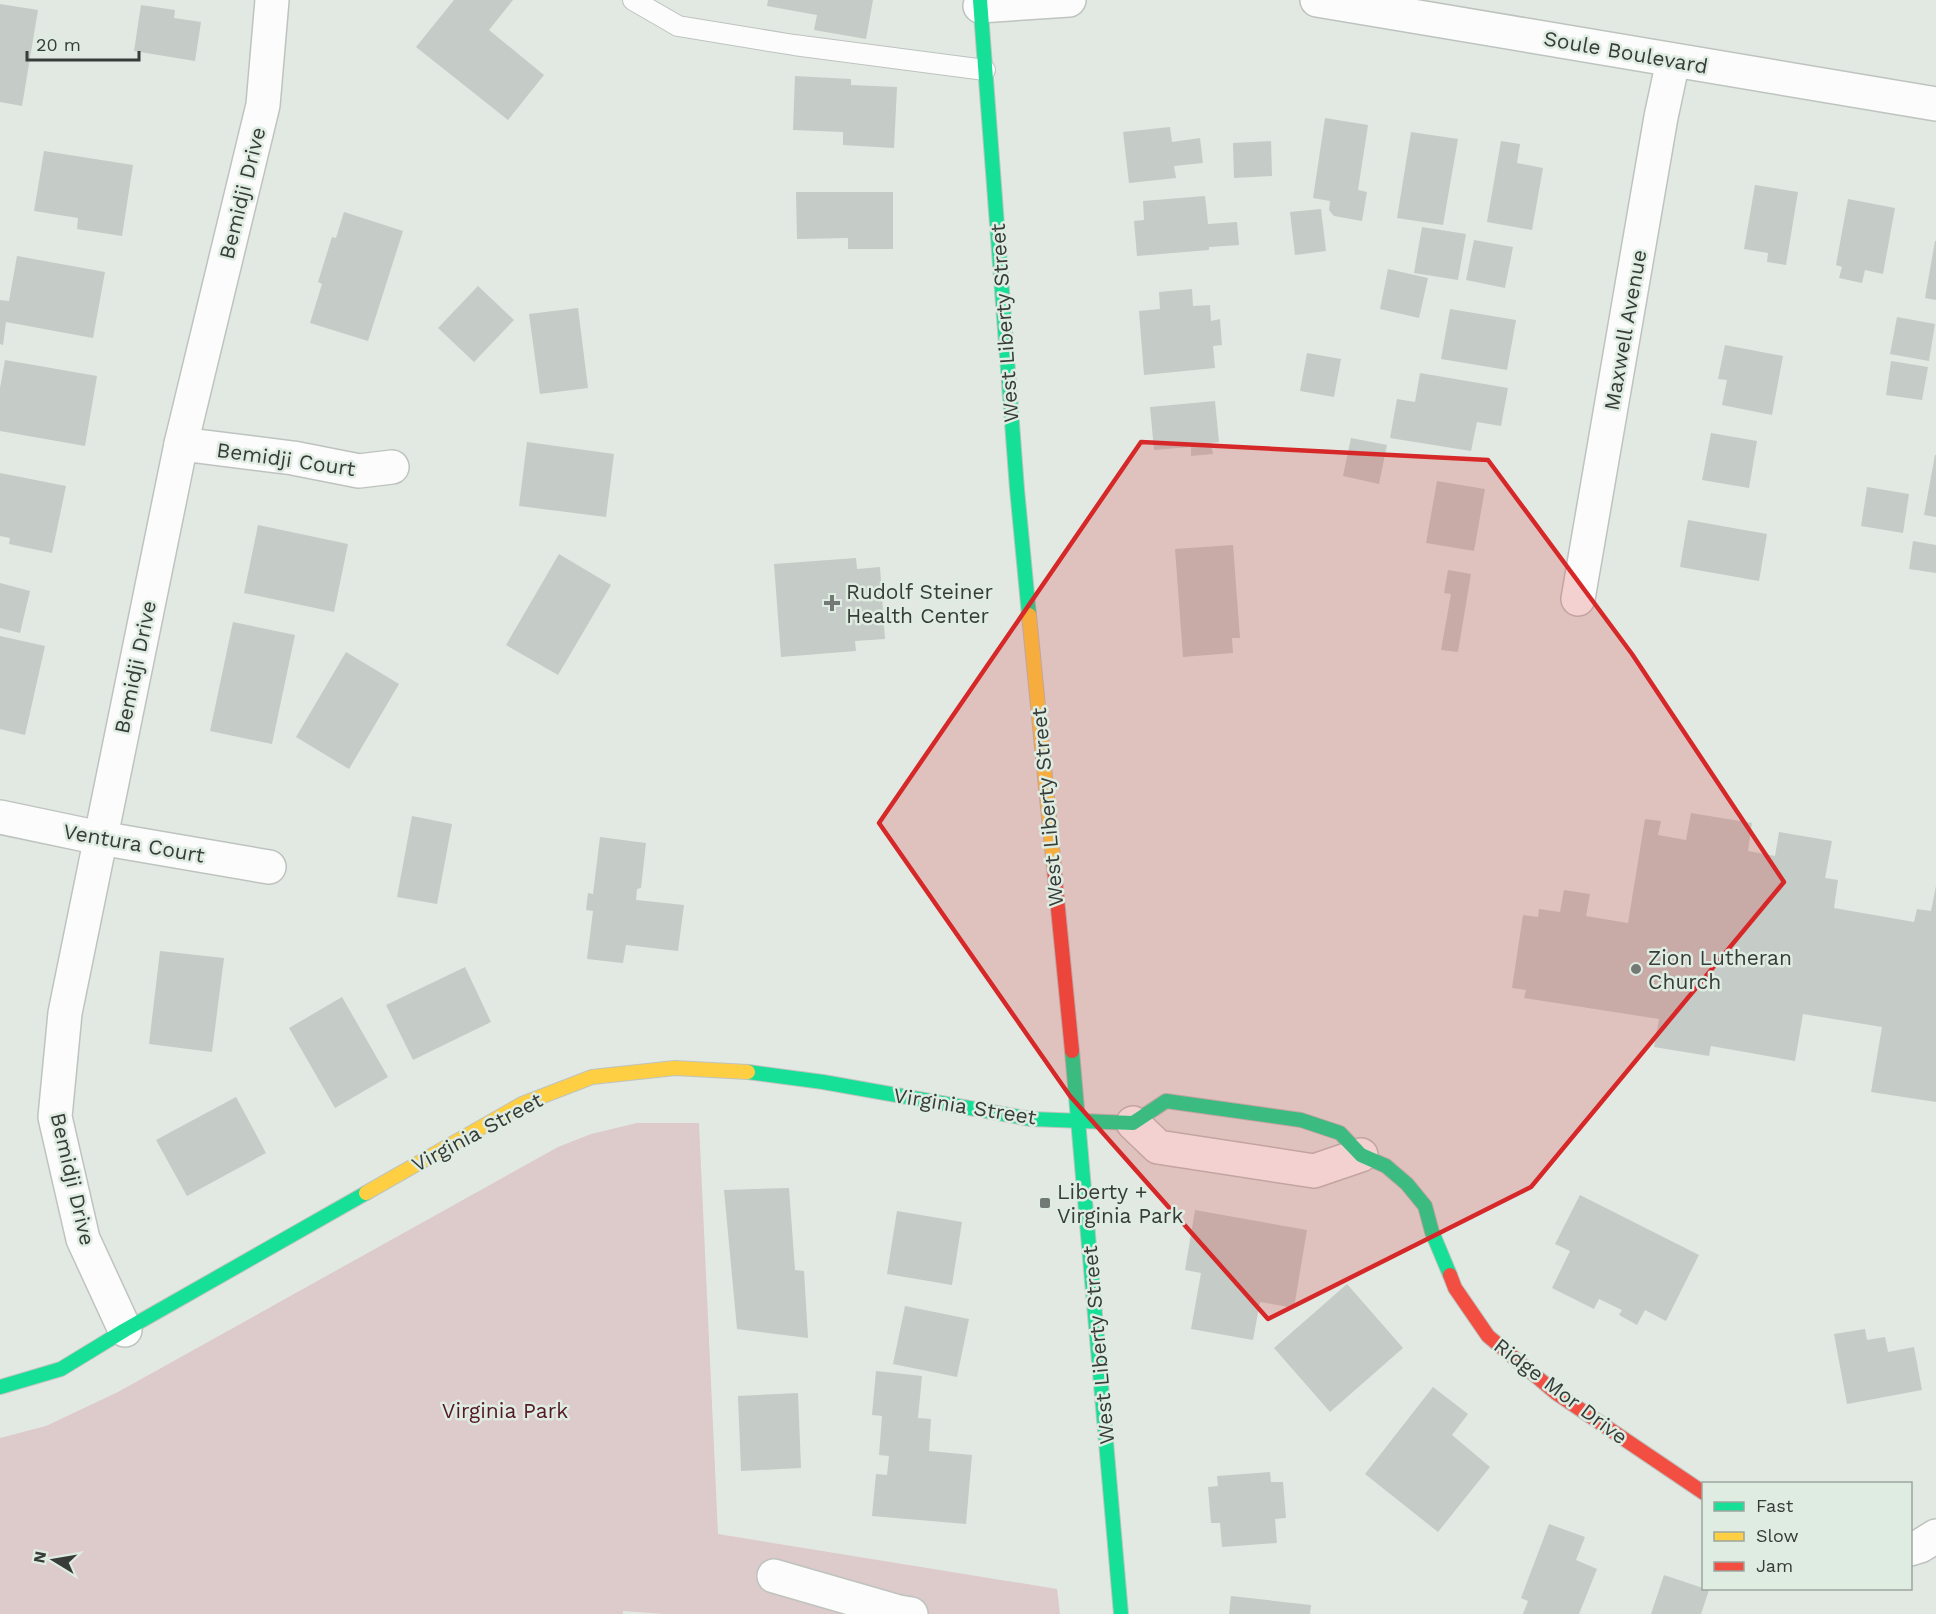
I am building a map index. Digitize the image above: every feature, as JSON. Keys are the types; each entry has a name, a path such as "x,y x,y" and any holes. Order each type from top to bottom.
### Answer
{"street":[{"name":"Bemidji Drive","path":"125,1330 83,1239 55,1117 65,1013 181,444 264,105 272,0"},
{"path":"980,3 1069,0"},
{"name":"Soule Boulevard","path":"1317,0 1936,104"},
{"name":"West Liberty Street","path":"980,3 1017,489 1079,1121 1121,1614"},
{"name":"Maxwell Avenue","path":"1578,599 1661,117 1673,61"},
{"name":"Bemidji Court","path":"181,444 293,458 359,471 392,468"},
{"name":"Ventura Court","path":"0,817 269,867"},
{"name":"Virginia Street","path":"0,1387 61,1369 125,1330 522,1104 592,1077 675,1068 757,1073 823,1082 1030,1119 1079,1121"},
{"name":"Ridge Mor Drive","path":"1133,1123 1166,1101 1301,1120 1340,1133 1362,1155 1386,1166 1407,1184 1425,1206 1432,1232 1455,1288 1488,1336 1556,1393 1702,1492"},
{"path":"1079,1121 1133,1123 1158,1147 1314,1171 1362,1155"},
{"path":"1912,1549 1936,1536"},
{"path":"774,1576 911,1614"}],"lane":[{"path":"633,0 678,26 794,45 985,70"}],"highlighted area":[{"path":"1141,442 1488,460 1632,654 1784,882 1531,1187 1268,1319 1070,1096 879,823"}],"green space":[{"name":"Virginia Park","path":"637,1123 699,1123 718,1534 1057,1589 1060,1614 665,1614 623,1611 623,1614 0,1614 0,1438 46,1426 118,1392 558,1147 591,1134"}],"building":[{"path":"454,0 513,0 489,30 544,75 508,120 416,47"},
{"path":"768,0 873,0 866,39 814,30 817,15 767,6"},
{"path":"0,4 38,10 22,106 0,102"},
{"path":"141,5 175,10 174,18 201,22 195,61 134,51"},
{"path":"795,76 851,79 851,85 897,87 894,148 843,145 843,132 793,130"},
{"path":"1325,118 1368,125 1358,190 1367,192 1362,221 1334,216 1329,210 1330,201 1313,198"},
{"path":"1170,127 1172,142 1200,138 1203,163 1174,166 1176,178 1129,183 1123,132"},
{"path":"1411,132 1458,139 1443,225 1397,218"},
{"path":"1271,141 1272,176 1234,178 1233,143"},
{"path":"1501,141 1520,144 1517,163 1543,168 1532,230 1487,222"},
{"path":"44,151 133,165 122,236 77,229 78,218 34,211"},
{"path":"1755,185 1798,192 1786,265 1767,262 1768,253 1744,249"},
{"path":"796,192 893,192 893,249 848,249 848,238 797,239"},
{"path":"1205,196 1208,224 1237,222 1239,245 1137,256 1134,221 1144,220 1143,201"},
{"path":"1848,199 1895,208 1883,274 1865,270 1862,283 1839,278 1842,267 1836,265"},
{"path":"1321,209 1326,251 1295,255 1290,212"},
{"path":"344,212 403,231 368,341 310,323 322,284 318,282 332,237 336,238"},
{"path":"1422,227 1466,234 1458,280 1414,273"},
{"path":"1474,240 1513,247 1505,288 1466,280"},
{"path":"1936,241 1936,300 1925,298"},
{"path":"17,256 105,272 93,338 6,322 3,345 0,344 0,300 9,301"},
{"path":"1388,269 1428,278 1419,318 1380,309"},
{"path":"478,286 514,320 474,362 438,328"},
{"path":"1192,289 1193,306 1210,305 1211,321 1220,319 1222,345 1213,346 1215,368 1144,375 1139,311 1160,309 1159,292"},
{"path":"578,308 588,388 540,394 529,314"},
{"path":"1450,309 1516,320 1507,370 1441,359"},
{"path":"1897,317 1935,324 1929,361 1890,354"},
{"path":"1725,345 1783,356 1772,415 1722,405 1727,380 1718,379"},
{"path":"1307,353 1341,359 1334,397 1300,391"},
{"path":"5,360 97,376 85,446 0,431 0,388"},
{"path":"1891,361 1928,367 1922,400 1886,395"},
{"path":"1420,373 1508,388 1501,426 1477,422 1471,451 1390,438 1397,399 1415,402"},
{"path":"1215,401 1219,442 1211,443 1213,454 1191,456 1191,447 1154,450 1150,407"},
{"path":"1711,433 1757,441 1749,488 1702,480"},
{"path":"1351,438 1387,445 1379,484 1343,476"},
{"path":"527,442 614,454 606,517 519,506"},
{"path":"1936,455 1936,517 1924,515"},
{"path":"0,473 66,486 52,553 9,544 10,538 0,536"},
{"path":"1437,481 1485,489 1474,551 1426,543"},
{"path":"1867,487 1909,494 1903,533 1861,526"},
{"path":"1688,520 1767,534 1759,581 1680,567"},
{"path":"258,525 348,544 334,612 244,593"},
{"path":"1913,541 1936,545 1936,573 1909,569"},
{"path":"1233,545 1240,638 1232,638 1233,653 1183,657 1175,549"},
{"path":"559,554 611,585 558,675 506,645"},
{"path":"856,558 857,569 880,567 885,639 855,641 856,651 781,657 774,564"},
{"path":"1448,570 1471,574 1458,652 1441,650 1451,594 1444,593"},
{"path":"0,583 30,591 20,633 0,628"},
{"path":"233,622 295,635 272,744 210,731"},
{"path":"0,636 45,646 25,735 0,729"},
{"path":"346,652 399,684 349,769 296,737"},
{"path":"1691,813 1752,823 1748,851 1775,856 1779,832 1832,841 1825,878 1838,880 1834,908 1914,922 1917,909 1931,911 1936,886 1936,1102 1871,1092 1882,1027 1803,1014 1795,1061 1711,1046 1709,1056 1654,1047 1659,1019 1524,998 1526,990 1512,988 1523,915 1538,917 1539,909 1560,912 1564,890 1590,894 1586,916 1628,923 1645,819 1661,821 1658,835 1686,840"},
{"path":"412,816 452,824 437,904 397,897"},
{"path":"600,837 646,843 641,888 637,889 636,900 684,905 678,951 626,945 623,963 587,959 593,911 586,910 588,893 593,894"},
{"path":"160,951 224,958 212,1052 149,1044"},
{"path":"465,967 491,1022 413,1060 386,1005"},
{"path":"342,997 388,1077 335,1108 289,1028"},
{"path":"236,1097 266,1153 187,1196 156,1140"},
{"path":"789,1188 795,1270 804,1271 808,1338 737,1329 724,1190"},
{"path":"1580,1195 1699,1255 1666,1321 1645,1310 1637,1325 1619,1315 1622,1310 1599,1299 1594,1309 1552,1288 1570,1251 1555,1244"},
{"path":"1195,1210 1307,1230 1294,1308 1260,1302 1253,1340 1191,1329 1201,1273 1185,1270"},
{"path":"897,1211 962,1222 952,1285 887,1274"},
{"path":"1347,1284 1403,1348 1330,1412 1274,1348"},
{"path":"905,1306 969,1319 957,1377 893,1364"},
{"path":"1865,1329 1867,1340 1885,1337 1888,1352 1914,1347 1922,1390 1847,1404 1834,1334"},
{"path":"876,1371 922,1376 918,1418 931,1419 929,1451 972,1455 966,1524 872,1516 876,1474 887,1475 889,1456 879,1455 882,1416 872,1415"},
{"path":"1433,1387 1468,1414 1452,1435 1490,1467 1438,1532 1365,1474"},
{"path":"798,1393 801,1468 741,1471 738,1396"},
{"path":"1270,1472 1271,1482 1283,1482 1286,1518 1275,1519 1277,1543 1222,1547 1220,1523 1211,1523 1208,1487 1218,1486 1217,1476"},
{"path":"1549,1524 1585,1537 1576,1560 1597,1569 1579,1614 1523,1614 1528,1601 1521,1598"},
{"path":"1664,1575 1702,1588 1702,1590 1709,1590 1701,1614 1651,1614"},
{"path":"1231,1596 1311,1605 1310,1614 1229,1614"}],"traffic: fast":[{"path":"980,0 1017,489 1029,615"},
{"path":"1072,1051 1121,1614"},
{"path":"748,1072 823,1082 1031,1119 1133,1123 1166,1101 1301,1120 1340,1133 1361,1155 1386,1166 1407,1184 1425,1206 1432,1232 1450,1275"},
{"path":"0,1387 61,1369 366,1193"}],"traffic: slow":[{"path":"1029,615 1054,868"},
{"path":"366,1193 522,1104 592,1077 675,1068 748,1072"}],"traffic: jam":[{"path":"1054,868 1072,1051"},
{"path":"1450,1275 1455,1288 1488,1336 1556,1393 1702,1492"}],"place":[{"name":"Rudolf Steiner Health Center","path":"832,603"},
{"name":"Zion Lutheran Church","path":"1636,969"},
{"name":"Liberty + Virginia Park","path":"1045,1203"}]}
